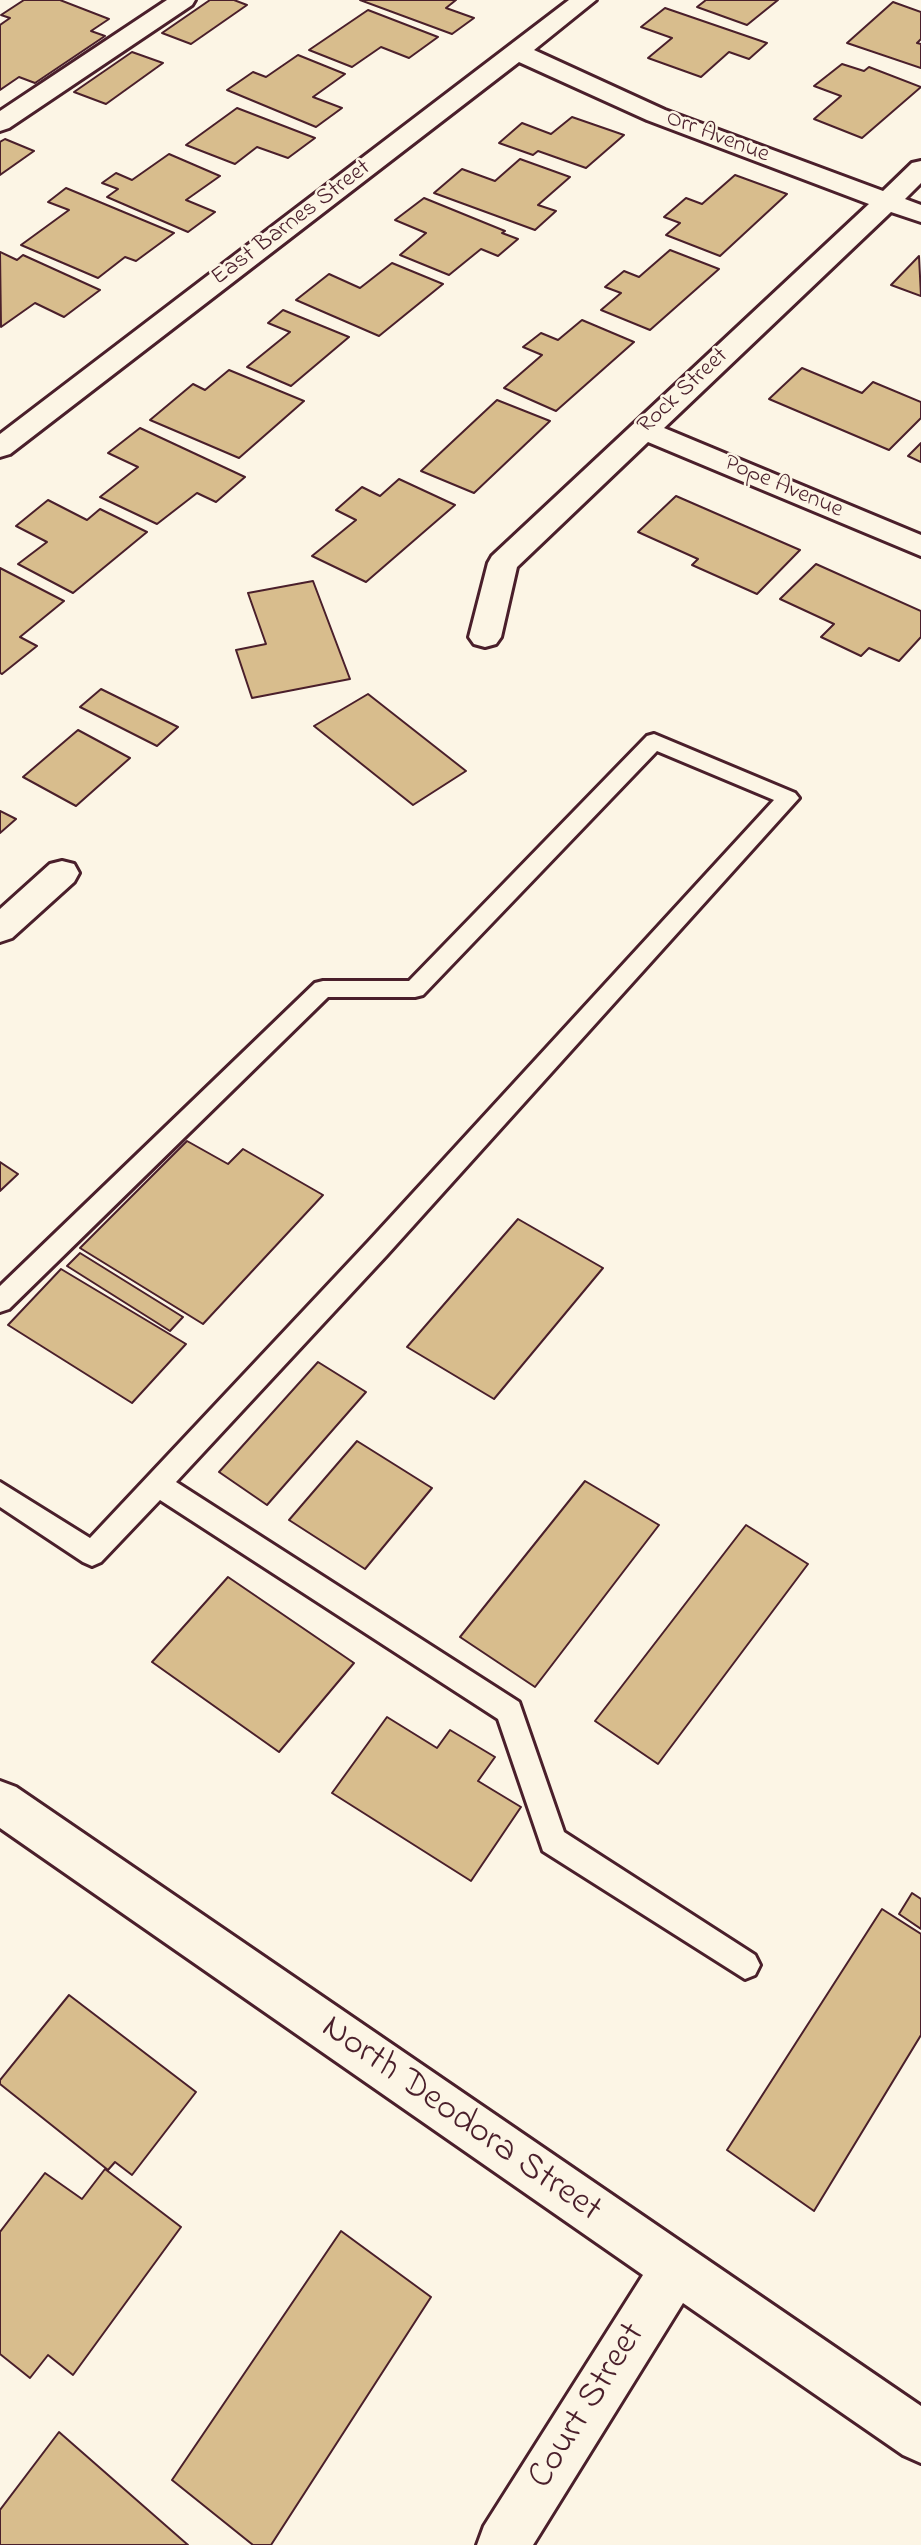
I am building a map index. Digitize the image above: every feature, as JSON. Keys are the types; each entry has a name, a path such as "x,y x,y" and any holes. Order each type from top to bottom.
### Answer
{"street":[{"path":"0,123 183,0"},
{"name":"East Barnes Street","path":"0,448 583,0"},
{"name":"Orr Avenue","path":"517,52 656,115 921,214"},
{"name":"Rock Street","path":"485,637 503,563 921,169"},
{"name":"Pope Avenue","path":"645,430 921,546"},
{"path":"0,929 62,873"},
{"name":"North Deodora Street","path":"0,1802 675,2270 921,2437"},
{"name":"Court Street","path":"503,2545 675,2270"}],"lane":[{"path":"0,1302 323,989 415,989 654,741 788,798 92,1554 0,1493"},
{"path":"157,1484 509,1711 553,1841 745,1965"}],"building":[{"path":"24,0 60,0 109,19 91,31 105,36 35,83 19,77 0,90 0,25 10,18 1,15"},
{"path":"210,0 234,0 247,5 191,44 162,33"},
{"path":"360,0 456,0 446,8 474,18 452,34"},
{"path":"706,0 778,0 747,25 697,7"},
{"path":"893,2 921,12 921,39 917,43 921,44 921,68 847,43"},
{"path":"665,8 767,43 749,59 729,52 701,77 648,58 672,38 641,27"},
{"path":"368,10 438,37 409,58 381,47 352,67 309,50"},
{"path":"132,52 163,63 106,104 74,92"},
{"path":"298,55 345,74 313,97 342,108 316,127 227,90 253,72 266,77"},
{"path":"842,64 864,71 869,67 921,87 862,138 814,119 841,96 814,86"},
{"path":"237,108 315,138 288,158 257,147 235,164 186,145"},
{"path":"572,117 624,135 586,168 538,151 533,155 499,143 522,123 551,134"},
{"path":"5,139 34,151 0,175 0,142"},
{"path":"169,154 220,176 186,200 215,212 188,232 107,197 118,189 102,183 116,173 132,180"},
{"path":"520,159 570,177 538,205 556,211 535,230 434,193 462,169 495,181"},
{"path":"735,175 787,194 720,256 666,235 680,223 664,217 686,198 702,204"},
{"path":"66,188 174,233 136,261 125,257 98,278 21,245 69,210 48,202"},
{"path":"424,198 505,231 502,233 518,239 498,256 481,249 449,275 400,255 426,233 395,220"},
{"path":"670,250 719,269 650,330 601,310 621,293 605,287 624,271 639,277"},
{"path":"0,252 17,260 23,255 100,290 64,317 35,303 1,327"},
{"path":"919,256 921,296 891,285"},
{"path":"392,263 443,284 379,336 296,300 329,274 360,288"},
{"path":"283,310 349,337 291,386 247,367 290,332 268,323"},
{"path":"582,320 634,342 556,411 504,388 542,355 523,347 541,333 558,340"},
{"path":"802,368 862,393 873,382 921,402 921,418 889,450 769,399"},
{"path":"229,370 304,401 239,458 150,420 193,384 205,390"},
{"path":"497,400 550,421 474,493 421,471"},
{"path":"140,428 245,477 216,502 197,493 157,524 100,497 138,467 108,453"},
{"path":"921,443 921,462 908,456"},
{"path":"399,479 455,505 366,582 312,556 356,520 336,510 362,487 380,496"},
{"path":"676,496 800,550 757,594 692,565 698,559 638,532"},
{"path":"48,500 87,520 100,509 147,532 73,593 18,564 47,542 16,526"},
{"path":"816,564 921,611 921,637 899,661 869,648 861,656 821,637 834,624 780,599"},
{"path":"0,568 64,601 20,637 37,646 2,674 0,673"},
{"path":"313,581 350,679 252,698 236,650 266,644 248,593"},
{"path":"101,689 178,727 157,746 80,707"},
{"path":"368,694 466,771 413,805 314,726"},
{"path":"78,730 130,758 76,806 23,777"},
{"path":"0,811 16,819 0,833"},
{"path":"187,1141 228,1164 243,1149 323,1195 203,1324 80,1248"},
{"path":"0,1162 18,1174 0,1191"},
{"path":"518,1219 603,1268 494,1399 407,1347"},
{"path":"80,1253 183,1317 170,1331 67,1266"},
{"path":"61,1269 186,1344 132,1403 8,1325"},
{"path":"318,1362 366,1392 267,1505 219,1472"},
{"path":"357,1441 432,1488 365,1569 289,1520"},
{"path":"585,1481 659,1525 535,1687 460,1637"},
{"path":"746,1525 808,1564 658,1764 595,1721"},
{"path":"228,1577 354,1663 279,1752 152,1662"},
{"path":"387,1717 437,1748 450,1730 495,1757 478,1781 521,1807 471,1881 332,1793"},
{"path":"912,1893 921,1899 921,1929 899,1914"},
{"path":"882,1909 921,1934 921,2035 814,2211 727,2150"},
{"path":"69,1995 196,2092 132,2175 115,2162 108,2170 0,2084 0,2080"},
{"path":"105,2169 181,2227 73,2375 48,2355 30,2378 0,2354 0,2232 45,2173 82,2199"},
{"path":"341,2231 431,2297 271,2545 253,2545 172,2480"},
{"path":"59,2432 188,2545 0,2545 0,2510"}]}
